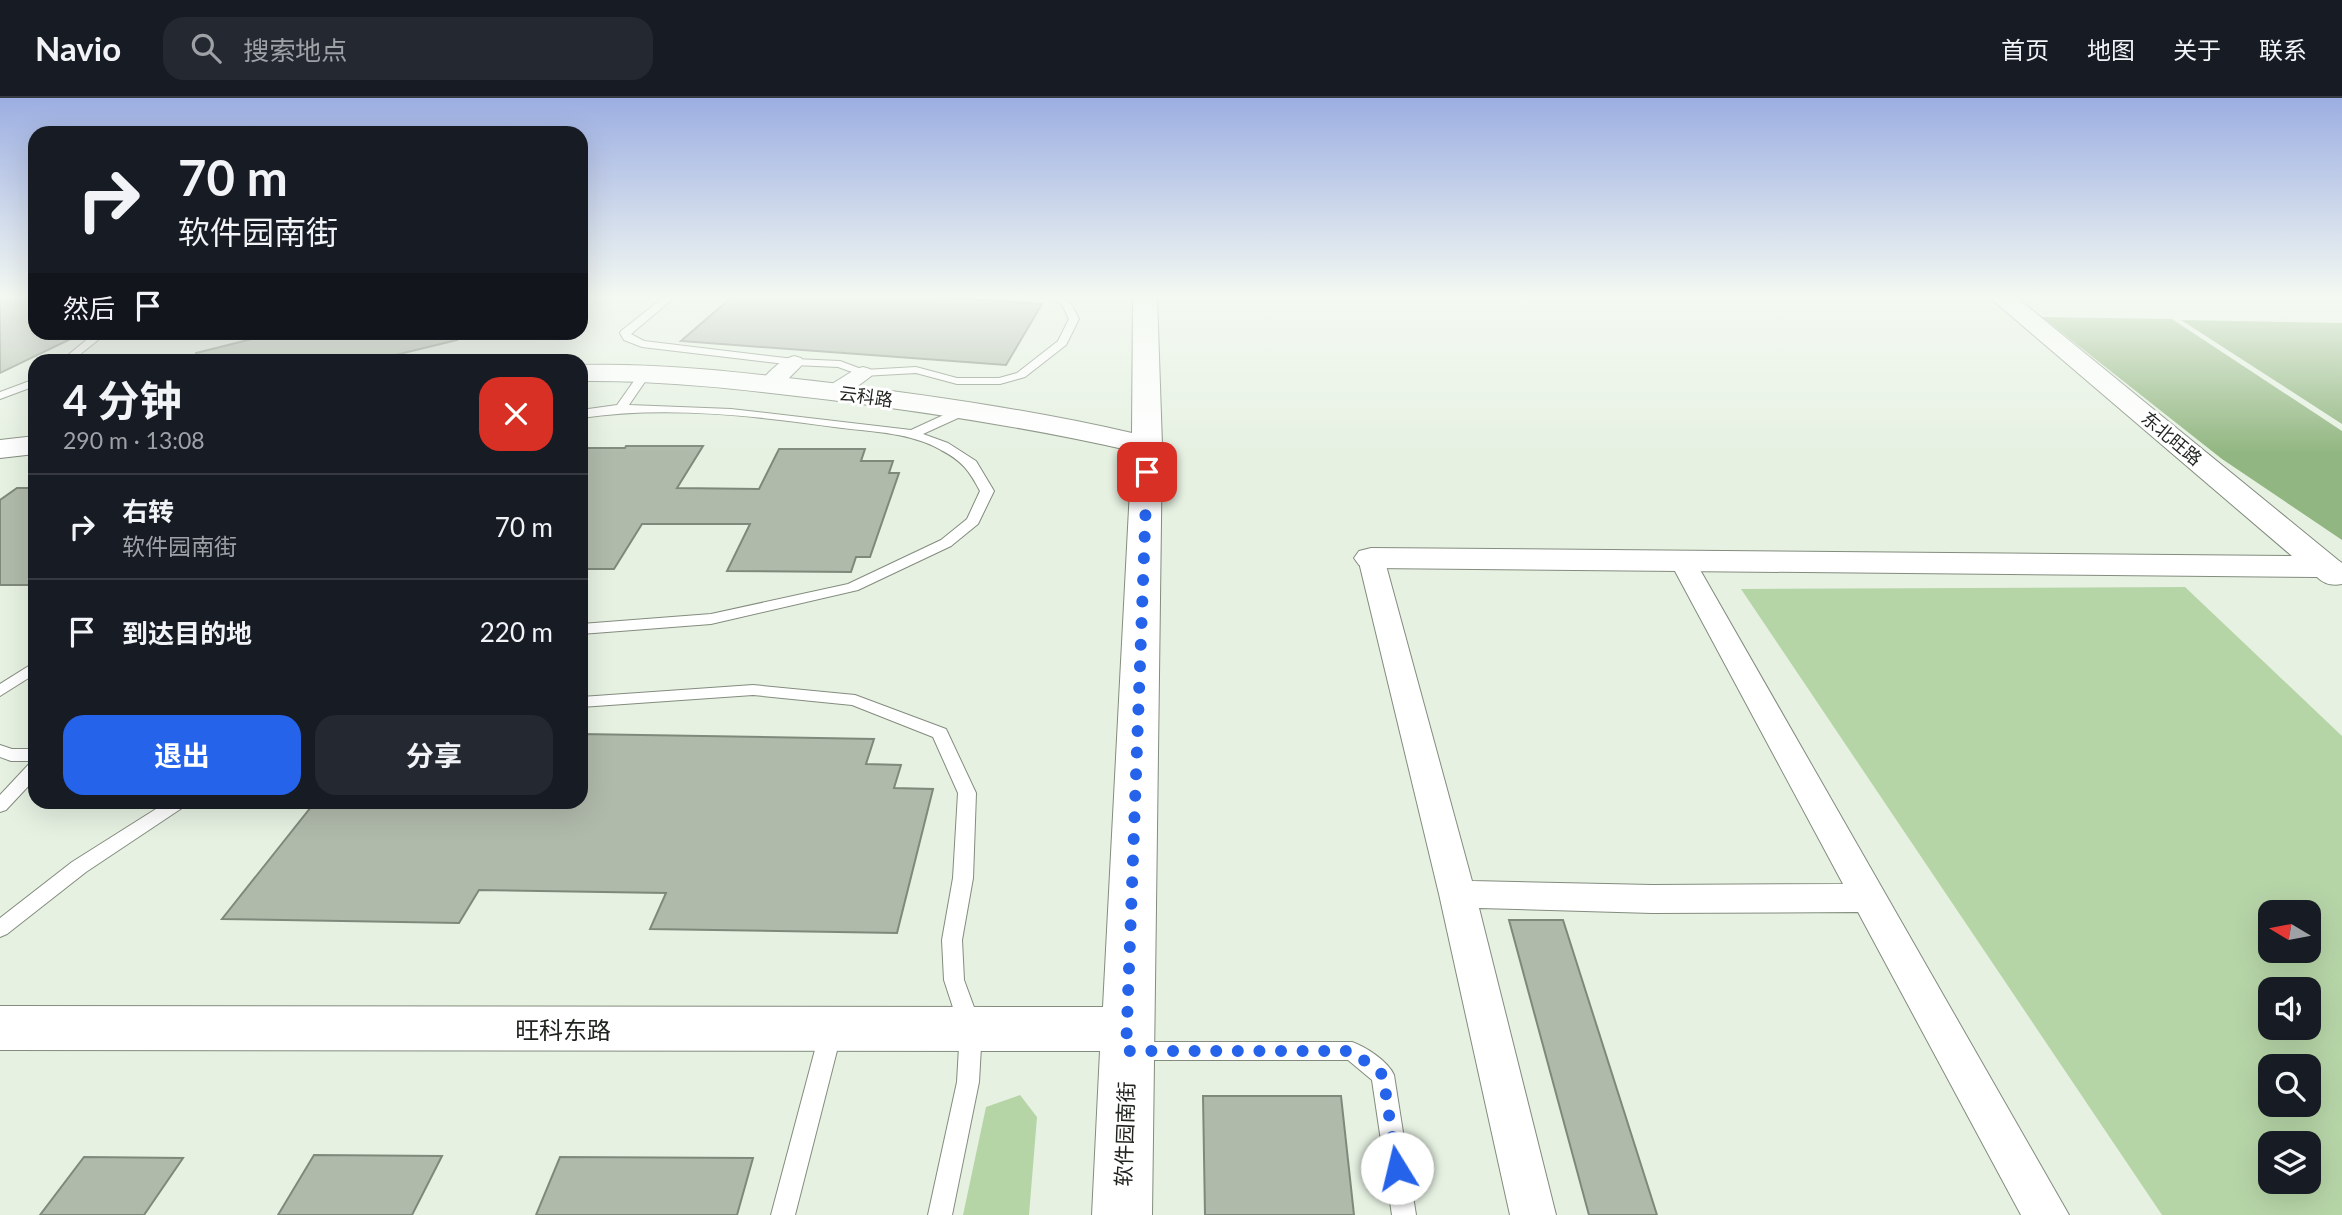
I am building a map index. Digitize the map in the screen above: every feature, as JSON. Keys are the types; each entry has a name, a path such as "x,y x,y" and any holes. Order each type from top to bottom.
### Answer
{"street":[{"name":"软件园南街","path":"1122,1215 1147,445 1146,349"},
{"name":"东北旺路","path":"2064,349 2334,574"},
{"path":"770,384 794,362"},
{"name":"云科路","path":"588,373 645,373 835,392 964,410 1097,433 1147,445"},
{"path":"835,392 863,373"},
{"path":"0,449 28,445"},
{"path":"1533,1215 1457,894 1371,558 1682,560 2334,574"},
{"path":"1682,560 2046,1215"},
{"path":"1457,894 1652,899 1868,898"},
{"name":"旺科东路","path":"0,1028 971,1029 1127,1040"}],"lane":[{"path":"685,349 794,362 840,364 863,373 916,370 957,382 1000,381 1021,375 1054,349"},
{"path":"621,408 645,373"},
{"path":"0,396 28,385"},
{"path":"588,413 621,408 686,407 747,411 913,434 944,446 972,464 987,491 973,521 946,543 853,587 711,619 588,628"},
{"path":"913,434 964,410"},
{"path":"0,691 28,672"},
{"path":"588,702 753,690 855,700 940,733 967,793 963,878 952,940 954,980 971,1029 968,1082 940,1215"},
{"path":"0,751 11,755 28,755"},
{"path":"0,806 28,776"},
{"path":"0,929 79,867 168,809"},
{"path":"783,1215 832,1029"},
{"path":"1127,1040 1352,1051 1383,1075 1404,1215"}],"green space":[{"path":"2083,349 2218,349 2342,431 2342,540 2222,459"},
{"path":"2226,349 2342,349 2342,424"},
{"path":"2185,587 2342,736 2342,1215 2162,1215 1741,589"},
{"path":"1020,1095 1037,1117 1029,1215 963,1215 986,1107"}],"building":[{"path":"0,349 49,349 39,354 28,354 28,359 0,373"},
{"path":"211,349 420,349 400,354 196,353"},
{"path":"791,349 1015,349 1006,365"},
{"path":"703,446 677,488 759,489 779,449 865,449 861,461 893,461 889,473 899,473 870,557 856,557 851,572 727,571 750,524 642,524 614,569 588,569 588,448"},
{"path":"17,488 28,488 28,585 0,585 0,500"},
{"path":"588,734 874,739 866,764 901,765 894,788 933,789 897,933 650,929 666,893 479,890 459,923 222,919 309,809 588,809"},
{"path":"1509,920 1563,920 1657,1215 1589,1215"},
{"path":"1203,1096 1341,1096 1354,1215 1205,1215"},
{"path":"314,1155 442,1156 412,1215 278,1215"},
{"path":"84,1157 183,1158 144,1215 40,1215"},
{"path":"560,1157 753,1158 737,1215 536,1215"}],"route":[{"path":"1147,472 1126,1051 1352,1051 1383,1075 1397,1168"}]}
